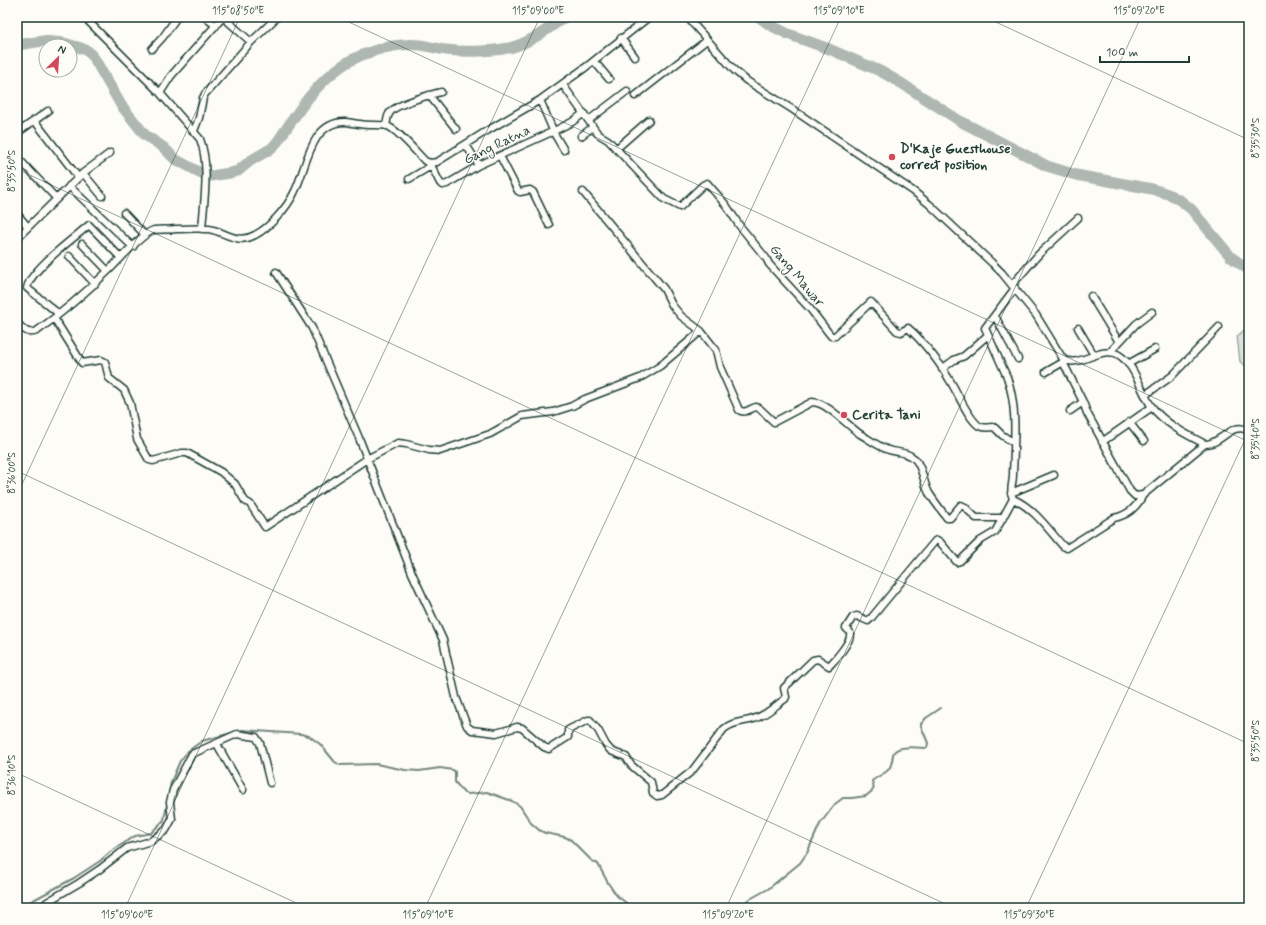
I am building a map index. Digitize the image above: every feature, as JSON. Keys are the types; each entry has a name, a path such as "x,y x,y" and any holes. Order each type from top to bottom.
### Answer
{"street":[{"path":"84,17 160,93 200,139 205,157 202,229"},
{"path":"152,49 163,38 177,17"},
{"path":"205,17 216,26"},
{"path":"160,93 171,76 223,17 251,42"},
{"path":"194,132 205,94 251,42 277,17"},
{"path":"410,179 430,165 442,160 540,100 594,61 649,17"},
{"path":"687,17 742,77 920,196 992,263 1036,316 1064,361 1087,413 1130,492 1135,496 1143,495"},
{"path":"621,38 635,57"},
{"path":"635,96 707,40"},
{"path":"594,61 609,79"},
{"name":"Gang Mawar","path":"562,85 600,136 608,140 664,199 680,207 707,183 726,205 739,225 766,258 769,264 811,310 831,336 835,336 871,302 897,331 901,332 906,328 910,330 942,369 976,423 984,428 994,427 1002,435 1014,443"},
{"path":"589,120 627,91"},
{"path":"386,126 389,113 393,110 412,100 440,92"},
{"path":"429,95 456,129"},
{"path":"540,100 564,150"},
{"path":"17,133 48,111"},
{"name":"Gang Ratna","path":"430,165 440,183 443,185 447,184 479,165 572,122 584,113"},
{"path":"34,120 78,178"},
{"path":"616,149 649,120"},
{"path":"17,323 26,332 34,333 94,284 151,231 202,229 216,231 239,239 244,239 255,235 282,211 290,201 299,183 311,149 320,134 332,125 345,122 371,126 386,126 396,132 430,165"},
{"path":"581,136 593,127"},
{"path":"466,145 479,165"},
{"path":"17,238 83,172 110,153"},
{"path":"500,156 518,191 521,192 530,190 533,192 549,226"},
{"path":"17,157 56,198"},
{"path":"83,172 102,196"},
{"path":"69,186 133,247"},
{"path":"583,192 664,289 672,305 681,316 701,331 716,350 720,368 739,410 745,412 756,407 759,408 774,422 812,402 820,403 860,433 886,450 902,452 912,456 920,468 929,493 947,518 950,518 961,505 976,518 1003,518"},
{"path":"124,213 145,235"},
{"path":"17,214 28,227"},
{"path":"276,272 312,328 367,459 412,572 443,640 456,697 467,726 472,730 496,733 517,727 522,728 548,749 567,738 568,730 590,720 598,730 611,752 626,757 632,765 651,782 653,793 657,796 662,795 692,771 724,729 730,724 757,718 785,699 786,686 814,660 818,659 826,666 829,666 842,653 850,634 846,628 853,617 857,616 868,620 872,617 935,541 937,540 940,542 957,562 960,561 980,541 994,532 1003,518 1012,496 1016,428 1015,412 1010,385 997,353 985,331 986,326 995,316 1013,287 1040,254 1078,218"},
{"path":"121,258 89,225 47,261 30,280 27,288 56,316 82,363 101,360 105,362 109,378 124,390 130,403 137,439 149,460 153,461 182,453 187,454 221,472 235,484 245,501 250,504 265,527 367,459 400,442 429,450 444,450 490,434 522,416 553,412 572,406 585,399 640,378 660,366 701,331"},
{"path":"82,244 108,271"},
{"path":"69,256 94,284"},
{"path":"1091,296 1119,342"},
{"path":"1110,352 1152,312"},
{"path":"995,316 1018,359"},
{"path":"1145,395 1172,376 1219,327"},
{"path":"1078,328 1094,355"},
{"path":"942,369 954,360 964,356 988,335"},
{"path":"1128,364 1154,349"},
{"path":"1046,372 1064,361 1071,362 1110,352 1120,356 1128,364 1152,407 1171,424 1205,444"},
{"path":"1070,411 1083,402"},
{"path":"1102,442 1152,407"},
{"path":"1129,422 1144,441"},
{"path":"1012,496 1030,510 1065,548 1069,547 1114,518 1122,517 1127,514 1136,507 1143,495 1205,444 1214,442 1236,428 1244,428 1249,431"},
{"path":"1012,496 1054,475"},
{"path":"44,908 44,905 47,902 95,873 127,848 151,841 166,830 172,819 170,796 189,759 195,753 237,734 256,737 260,744 270,783"},
{"path":"217,744 243,790"}],"shaded area":[{"path":"1249,326 1249,368 1240,362 1237,336"}],"waterway":[{"path":"17,45 43,41 64,43 88,51 94,58 121,105 145,135 163,147 175,159 199,172 211,176 238,171 250,161 272,148 318,86 335,71 353,59 375,50 398,45 423,45 446,50 462,51 481,51 509,48 535,37 565,17"},
{"path":"759,17 770,25 788,34 829,49 880,71 960,121 1047,166 1076,175 1152,189 1168,194 1181,201 1191,209 1231,257 1249,270"},
{"path":"734,908 768,889 800,863 807,853 820,824 835,804 843,798 866,796 872,791 874,788 872,781 889,768 894,752 898,749 907,747 927,748 928,743 921,724 926,718 941,708"},
{"path":"168,799 171,782 180,761 188,751 202,741 242,730 301,734 309,736 320,744 335,762 340,765 376,764 405,770 419,771 440,768 453,770 455,772 455,782 464,793 469,794 487,792 512,801 520,806 531,823 539,830 571,840 592,861 598,864 617,896 633,908"},
{"path":"17,904 28,903 74,878 135,836 151,833 164,820 167,805"}],"place":[{"name":"D'Kaje Guesthouse correct position","path":"892,157"},
{"name":"Cerita Tani","path":"844,415"}]}
